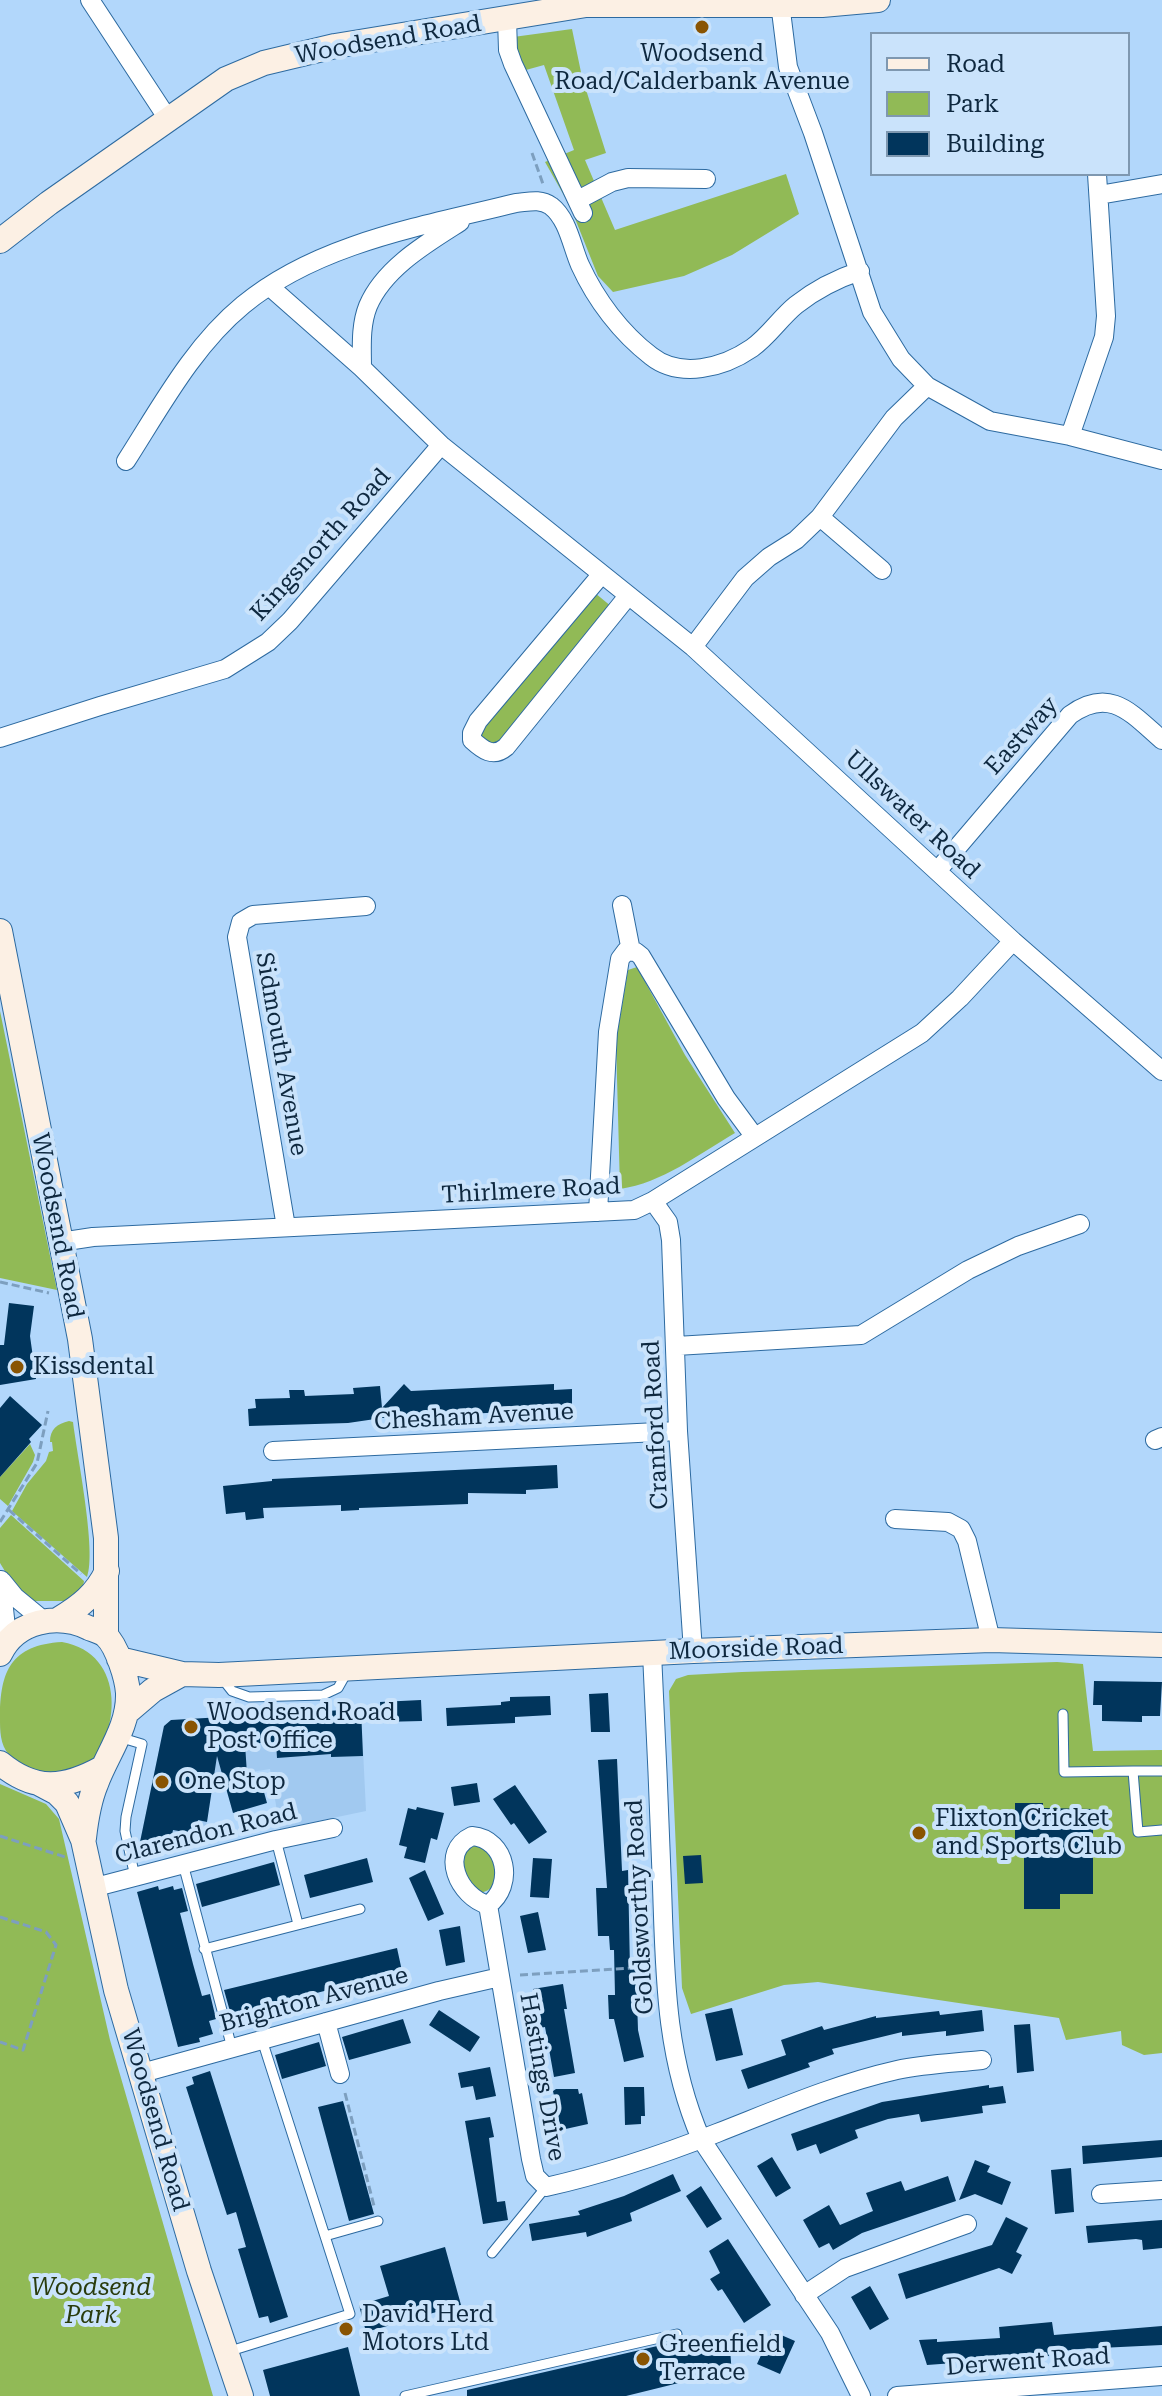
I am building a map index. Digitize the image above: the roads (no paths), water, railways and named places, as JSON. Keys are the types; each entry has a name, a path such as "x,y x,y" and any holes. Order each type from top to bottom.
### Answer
{"street":[{"path":"90,0 168,119"},
{"name":"Woodsend Road","path":"0,241 226,79 264,63 335,46 586,5 705,2 822,5 878,0"},
{"path":"780,3 788,67 872,312 901,359 927,386 990,421 1070,436 1162,460"},
{"path":"507,19 508,50 513,64 580,206 612,182 628,178 706,179"},
{"path":"1070,436 1104,337 1106,316 1097,176"},
{"path":"666,198 667,179"},
{"path":"1099,195 1162,184"},
{"path":"126,461 182,374 241,306 269,286 324,257 477,212 536,201 554,209 564,223 581,268 622,330 652,357 670,368 703,368 751,349 803,300 839,278 860,271"},
{"path":"362,368 362,335 368,307 379,288 400,265 430,241 477,212"},
{"name":"Ullswater Road","path":"269,286 362,368 441,445 693,647 1013,941 1162,1071"},
{"path":"693,647 745,578 769,557 796,540 820,517 894,418 927,386"},
{"name":"Kingsnorth Road","path":"0,738 225,669 268,642 290,621 441,445"},
{"path":"820,517 882,570"},
{"path":"601,575 478,721 472,740 481,749 499,753 506,747 628,596"},
{"name":"Eastway","path":"938,870 1070,715 1083,705 1096,701 1119,706 1162,740"},
{"path":"622,905 631,951"},
{"name":"Sidmouth Avenue","path":"286,1227 237,937 241,922 253,915 366,906"},
{"name":"Woodsend Road","path":"0,931 72,1298 104,1523 102,1580 106,1636"},
{"name":"Thirlmere Road","path":"60,1242 93,1237 634,1210 922,1033 960,998 1013,941"},
{"path":"598,1212 608,1032 620,959 626,951 641,956 726,1098 754,1136"},
{"name":"Cranford Road","path":"653,1201 668,1222 671,1240 678,1431 693,1651"},
{"path":"676,1346 861,1335 968,1270 1018,1246 1080,1224"},
{"name":"Chesham Avenue","path":"273,1451 678,1431"},
{"path":"895,1519 948,1522 961,1529 967,1541 991,1640"},
{"path":"0,1579 15,1597 51,1620 81,1624 106,1636 119,1659 128,1692 126,1713"},
{"path":"0,1579 5,1612 2,1650"},
{"path":"2,1650 20,1631 81,1606 102,1580"},
{"name":"Moorside Road","path":"119,1659 182,1674 219,1675 693,1651 991,1640 1162,1645"},
{"name":"Goldsworthy Road","path":"652,1653 666,1992 678,2073 701,2139 830,2333 853,2394"},
{"path":"126,1713 153,1690 182,1674"},
{"name":"Woodsend Road","path":"88,1864 91,1801 126,1713"},
{"name":"Woodsend Road","path":"1,1764 57,1793 67,1803 88,1864 116,1990 225,2353 241,2396"},
{"path":"40,1784 59,1785 80,1781 102,1768"},
{"name":"Clarendon Road","path":"88,1864 135,1877 333,1828"},
{"name":"Hastings Drive","path":"488,1905 531,2159 535,2176 546,2187 613,2169 701,2139 802,2099 897,2070 982,2060"},
{"name":"Brighton Avenue","path":"142,2073 500,1977"},
{"path":"326,2022 340,2074"},
{"path":"1101,2194 1162,2190"},
{"path":"804,2295 845,2268 967,2224"},
{"name":"Derwent Road","path":"897,2396 1162,2376"}],"lane":[{"path":"1063,1714 1064,1772 1162,1771"},
{"path":"119,1737 142,1744 125,1831 135,1877"},
{"path":"1133,1771 1138,1832 1162,1830"},
{"path":"276,1840 298,1924"},
{"path":"183,1864 232,2048"},
{"path":"204,1949 360,1909"},
{"path":"225,2353 350,2314 262,2040"},
{"path":"492,2253 546,2187"},
{"path":"325,2236 378,2221"},
{"path":"405,2396 677,2334"}],"place":[{"name":"Woodsend Road/Calderbank Avenue","path":"702,27"},
{"name":"Kissdental","path":"17,1367"},
{"name":"Woodsend Road Post Office","path":"191,1727"},
{"name":"One Stop","path":"162,1782"},
{"name":"Flixton Cricket and Sports Club","path":"919,1833"},
{"name":"David Herd Motors Ltd","path":"346,2329"},
{"name":"Greenfield Terrace","path":"643,2359"}],"park label":[{"name":"Woodsend Park","path":"91,2302"}]}
